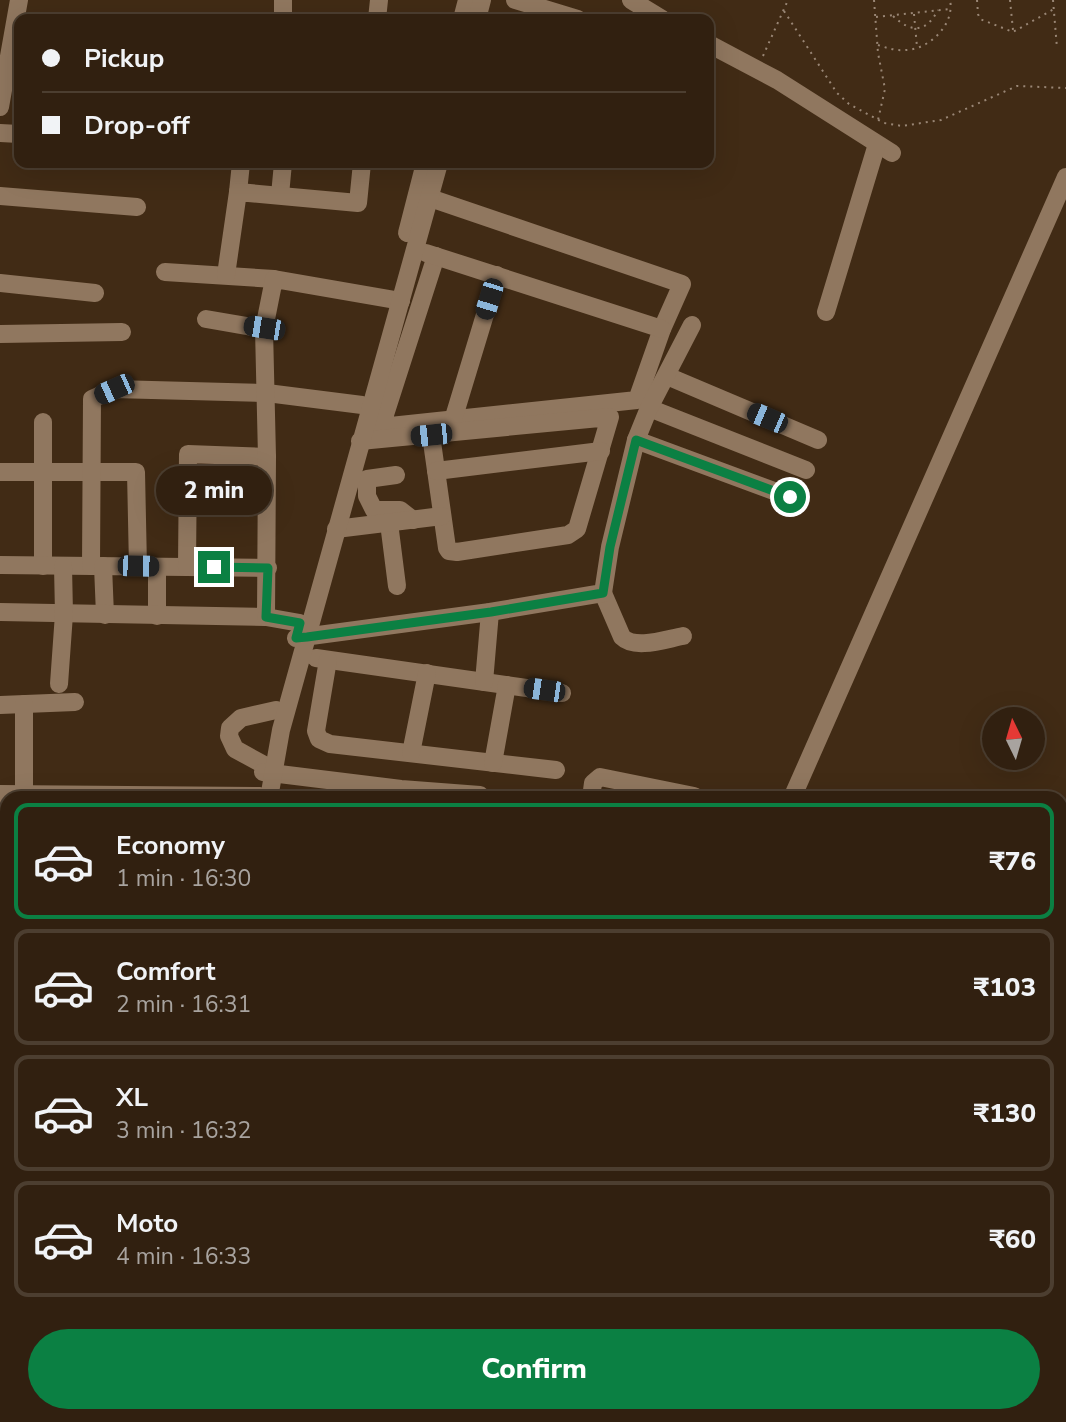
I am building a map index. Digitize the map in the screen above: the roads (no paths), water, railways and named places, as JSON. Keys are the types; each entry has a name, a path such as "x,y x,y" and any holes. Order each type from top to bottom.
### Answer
{"street":[{"path":"515,0 561,14"},
{"path":"631,0 654,14"},
{"path":"714,47 777,80 885,148 826,313"},
{"path":"0,107 14,63"},
{"path":"226,275 240,168"},
{"path":"280,195 283,168"},
{"path":"238,192 358,203 362,168"},
{"path":"264,791 275,710 336,529 360,442 396,300 424,168"},
{"path":"267,770 281,730 299,642 351,439 396,300 407,275 438,168"},
{"path":"796,791 1066,177"},
{"path":"0,196 137,207"},
{"path":"430,198 682,284 662,329 637,400 381,427 436,256"},
{"path":"414,249 662,329"},
{"path":"165,272 274,279 396,300"},
{"path":"453,420 497,275"},
{"path":"266,617 267,393 264,328 274,279"},
{"path":"0,283 95,293"},
{"path":"206,319 264,328"},
{"path":"683,636 627,642 622,637 603,593 610,547 636,440 649,408 692,325"},
{"path":"0,334 122,331"},
{"path":"667,376 818,440"},
{"path":"105,615 97,566 91,472 92,399 114,389 267,393 362,405"},
{"path":"649,408 806,470"},
{"path":"360,442 610,417 577,529 568,535 452,552 447,548 431,435"},
{"path":"43,422 43,566"},
{"path":"636,440 790,497"},
{"path":"436,471 601,451"},
{"path":"187,567 188,454 267,457"},
{"path":"0,472 136,472 138,566"},
{"path":"396,475 367,479 368,496 374,510 400,510 413,520"},
{"path":"344,499 368,496"},
{"path":"336,529 442,516"},
{"path":"389,523 397,586"},
{"path":"0,565 268,568"},
{"path":"59,684 64,614 63,566"},
{"path":"157,567 157,616"},
{"path":"299,642 603,593"},
{"path":"0,612 266,617 328,660 562,692"},
{"path":"484,682 491,612"},
{"path":"328,660 316,731 319,739 330,744 556,770"},
{"path":"411,753 427,674"},
{"path":"493,763 507,685"},
{"path":"0,705 75,702"},
{"path":"24,704 24,791"},
{"path":"275,710 241,718 230,728 229,736 235,749 267,770 388,791"},
{"path":"592,791 593,783 600,777 669,791"}]}
